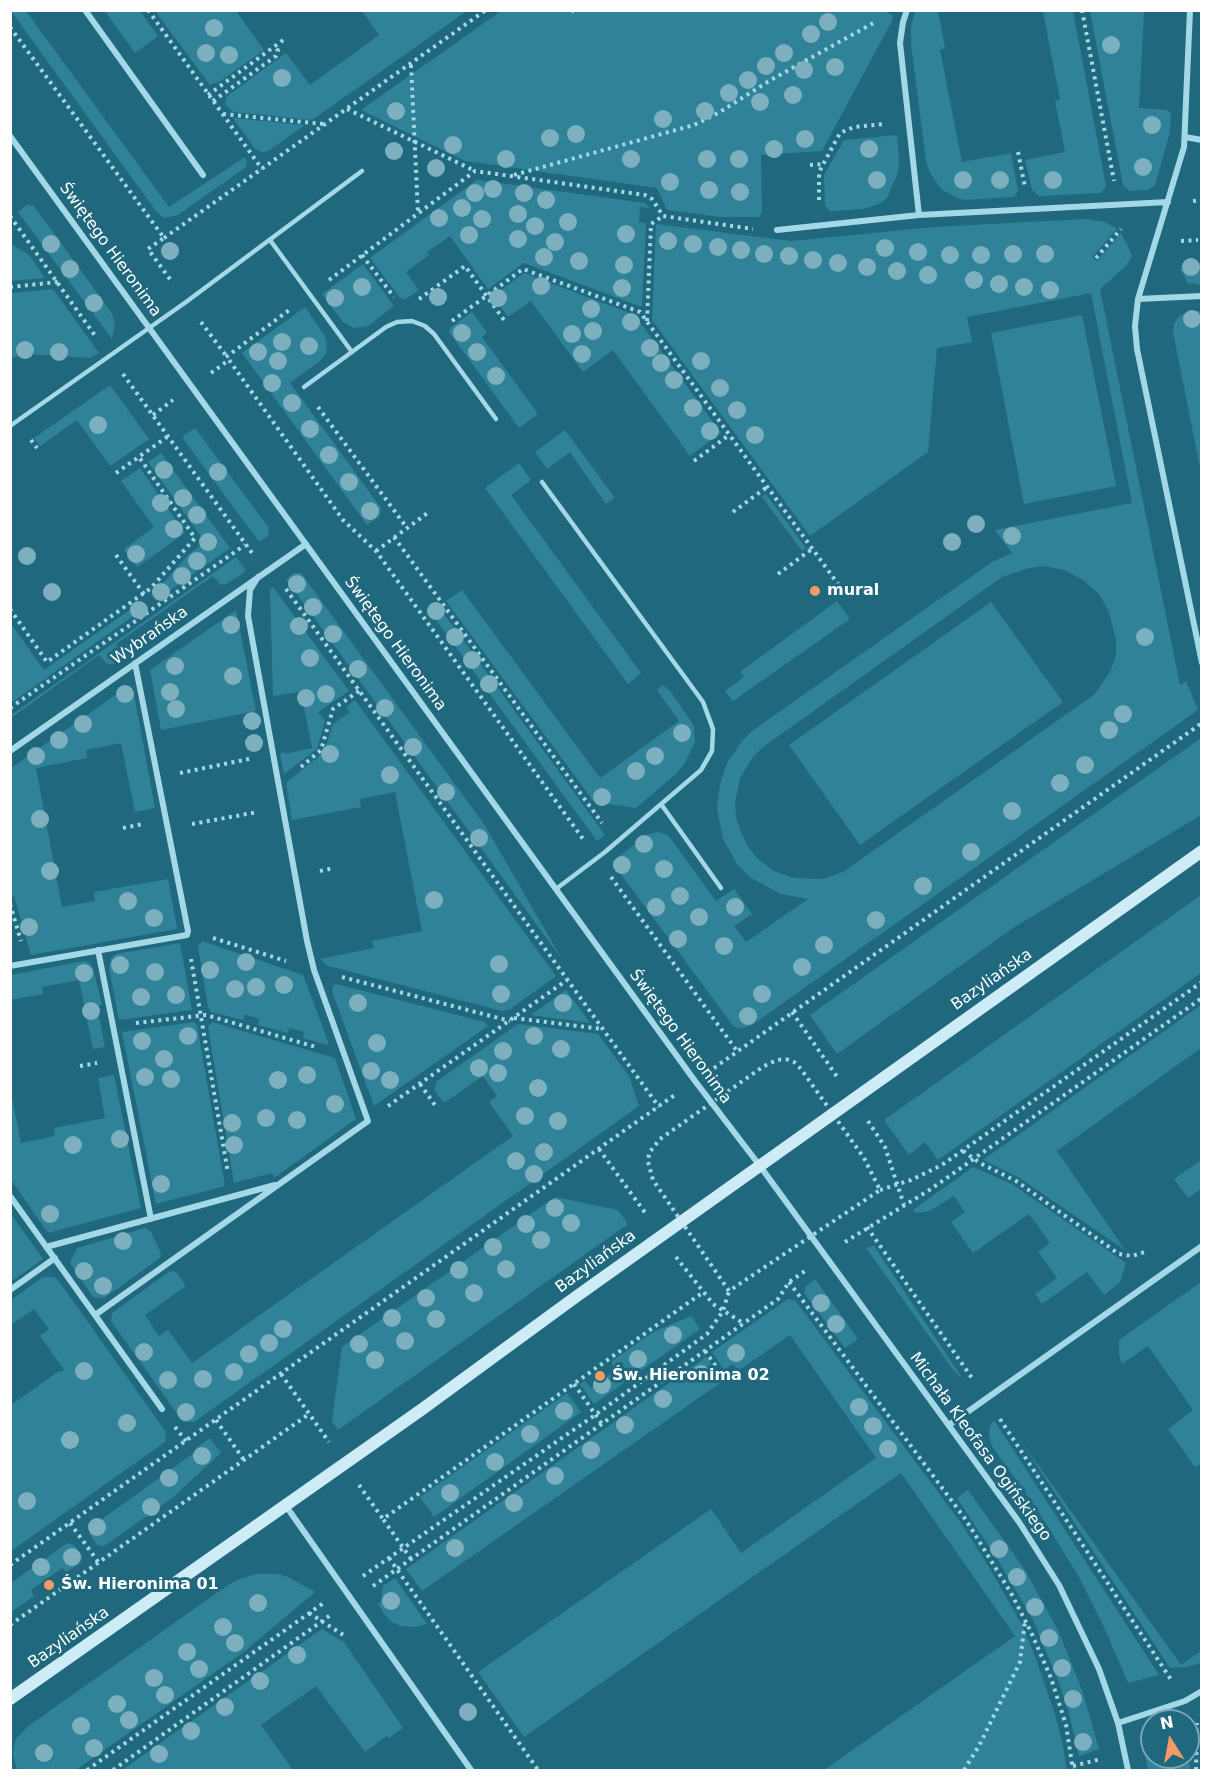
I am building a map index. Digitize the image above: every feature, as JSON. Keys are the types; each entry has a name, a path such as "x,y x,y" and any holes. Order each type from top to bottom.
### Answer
{"main road":[{"name":"Bazyliańska","path":"10,1699 286,1505 1202,851"}],"street":[{"path":"85,10 203,175"},
{"path":"908,10 903,22 900,43 919,215"},
{"path":"1190,10 1185,137 1138,299 1135,320 1137,349 1202,663"},
{"name":"Świętego Hieronima","path":"10,136 695,1081 760,1166"},
{"path":"1185,137 1202,140"},
{"path":"777,230 919,215 1168,202"},
{"path":"1138,299 1202,296"},
{"name":"Wybrańska","path":"10,751 306,544"},
{"path":"95,1315 368,1121 307,941 248,616 250,590 258,577"},
{"path":"10,966 187,933 135,663"},
{"path":"98,950 151,1219"},
{"name":"Michała Kleofasa Ogińskiego","path":"760,1166 1019,1522 1059,1585 1099,1669 1118,1723 1128,1770"},
{"path":"46,1247 280,1184"},
{"path":"10,1196 162,1409"},
{"path":"949,1425 1202,1246"},
{"path":"10,1290 55,1258"},
{"path":"286,1505 471,1770"},
{"path":"1118,1723 1185,1701 1202,1691"}],"lane":[{"path":"10,416 13,425 186,302 362,171"},
{"path":"270,240 351,352"},
{"path":"304,387 392,324 412,321 425,326 434,334 496,418"},
{"path":"542,482 703,702 713,729 712,751 706,764 598,859 556,890"},
{"path":"661,804 721,888"}],"path":[{"path":"148,10 262,169"},
{"path":"486,10 148,249 343,520 376,551 737,1051"},
{"path":"1082,10 1118,204"},
{"path":"510,176 694,125 886,17"},
{"path":"10,27 164,238"},
{"path":"208,95 286,38"},
{"path":"213,101 276,56 278,51 276,46"},
{"path":"411,64 418,213"},
{"path":"347,109 475,171 645,195 652,199 663,216"},
{"path":"223,114 325,124"},
{"path":"820,225 818,178 838,136 847,129 909,121"},
{"path":"1018,152 1029,209"},
{"path":"810,165 823,164"},
{"path":"153,416 475,171"},
{"path":"10,216 245,545 271,568 659,1107"},
{"path":"647,322 651,224 663,216 752,229 777,230"},
{"path":"1181,241 1198,240"},
{"path":"362,255 412,321"},
{"path":"404,310 465,266 504,320"},
{"path":"469,308 524,269 636,310 846,595"},
{"path":"10,287 58,282"},
{"path":"304,387 407,528"},
{"path":"694,461 729,435"},
{"path":"116,473 167,437"},
{"path":"10,609 47,662 144,594 195,538 139,457"},
{"path":"734,512 767,487"},
{"path":"376,551 429,512"},
{"path":"394,537 617,842"},
{"path":"10,708 245,545"},
{"path":"778,574 812,549"},
{"path":"116,555 144,594"},
{"path":"279,784 321,750 333,709 359,691"},
{"path":"10,1565 1202,723"},
{"path":"158,777 274,755"},
{"path":"168,829 283,807"},
{"path":"10,904 27,963"},
{"path":"232,1197 187,933 315,970 511,1019 603,1029"},
{"path":"368,1121 567,980"},
{"path":"880,1190 935,1169 1202,982"},
{"path":"113,1770 778,1299 789,1282 867,1227 921,1195 1202,998"},
{"path":"113,1026 206,1015 345,1055"},
{"path":"420,1084 437,1108"},
{"path":"963,1150 973,1158 1016,1181 1119,1254 1132,1256 1149,1251"},
{"path":"867,1227 986,1398 1190,1709"},
{"path":"789,1282 966,1520 1011,1593 1041,1654 1056,1695 1066,1725 1073,1770"},
{"path":"87,1770 344,1588 595,1415 707,1334 723,1311 729,1290"},
{"path":"411,1559 383,1519 702,1293"},
{"path":"705,1351 723,1376 732,1370"},
{"path":"574,1383 602,1424"},
{"path":"10,1624 309,1414"},
{"path":"216,1420 244,1460"},
{"path":"70,1523 99,1563"},
{"path":"389,1558 538,1770"},
{"path":"964,1770 979,1746 1020,1662 1025,1620"}],"shaded area":[{"path":"11,11 26,11 169,207 245,157 246,167 178,215 164,218 156,211"},
{"path":"105,11 140,11 158,36 135,53"},
{"path":"155,11 236,11 264,50 219,82 210,85"},
{"path":"362,11 467,11 312,120 234,112 227,107 225,103 227,96 286,53 310,85 379,35"},
{"path":"501,11 885,11 892,15 893,19 822,151 761,155 762,212 759,217 720,217 667,210 657,188 465,161 361,110"},
{"path":"915,11 938,11 945,48 940,50 962,162 1011,153 1018,191 1014,197 964,200 941,189 930,173 926,161 911,43 911,27"},
{"path":"1043,11 1073,11 1106,186 1101,193 1039,196 1032,190 1025,160 1065,152 1055,101 1060,100"},
{"path":"1090,11 1144,11 1139,108 1166,110 1170,112 1171,118 1169,136 1155,185 1148,190 1130,191 1123,185"},
{"path":"233,118 305,125 268,151 262,152 255,149"},
{"path":"897,135 898,172 887,198 881,203 864,209 830,211 825,206 824,175 844,140"},
{"path":"477,180 645,203 650,208 640,207 639,222 646,223 642,307 524,263 488,289 450,236 427,252 429,255 406,272 419,290 406,299 400,298 370,258"},
{"path":"27,205 34,206 111,312 115,323 112,339 18,212"},
{"path":"1085,219 1105,222 1117,229 1092,257 1097,261 1121,233 1132,257 1125,267 1100,289 1180,685 1186,681 1198,710 752,1025 741,1029 734,1027 612,862 646,835 658,832 668,835 716,901 734,889 752,914 734,926 746,942 808,899 781,894 751,878 737,864 723,839 717,808 720,784 728,761 743,740 752,731 992,562 1012,553 995,530 1132,503 1091,293 967,317 972,342 937,348 928,452 810,536 652,320 656,224 791,241 934,227","holes":["1043,566 1064,570 1083,580 1099,594 1109,612 1116,640 1116,655 1111,670 1095,694 843,872 823,879 794,878 774,871 757,858 741,832 736,818 735,803 740,778 753,757 763,747 1002,577"]},
{"path":"11,244 29,255 45,278 11,281"},
{"path":"363,264 394,306 368,326 354,328 343,322 322,294"},
{"path":"1201,267 1201,285 1188,283 1180,269"},
{"path":"524,273 635,315 721,433 690,456 613,350 583,372 531,301 508,317 493,296"},
{"path":"53,289 99,353 90,358 27,354 11,358 11,293"},
{"path":"305,307 325,336 326,353 321,360 290,383 381,508 380,516 367,525 242,353"},
{"path":"1189,311 1201,311 1201,473 1173,332 1178,317"},
{"path":"472,312 487,333 482,337 538,414 519,428 449,332 451,327"},
{"path":"1082,315 1116,486 1024,504 991,333"},
{"path":"110,385 149,439 110,466 77,420 40,446 34,438"},
{"path":"195,428 269,528 268,536 259,542 182,437"},
{"path":"565,430 615,498 606,504 570,452 547,469 535,452"},
{"path":"161,453 230,548 159,598 155,592 189,554 205,542 148,462"},
{"path":"519,463 531,480 511,495 641,673 628,684 485,488"},
{"path":"140,468 185,533 137,567 124,549 154,527 121,481"},
{"path":"766,494 806,548 802,551 762,497"},
{"path":"236,557 245,569 244,573 224,585 213,576 116,644 121,656 114,664 107,664 99,655 11,718 11,715"},
{"path":"294,573 301,573 484,824 563,961 286,579"},
{"path":"273,587 349,691 318,712 325,721 317,749 284,774 280,754 284,751 285,754 312,748 301,692 273,696 270,590"},
{"path":"462,590 600,778 679,721 657,690 663,685 671,692 694,726 695,743 676,774 636,808 594,802 446,601"},
{"path":"837,601 850,619 733,701 725,691 744,677 740,672"},
{"path":"991,602 1063,702 860,845 789,745"},
{"path":"138,604 142,610 11,703 11,624 44,670"},
{"path":"439,607 605,835 597,841 431,613"},
{"path":"236,610 256,711 161,730 150,670"},
{"path":"124,689 130,689 134,694 155,808 135,812 121,743 86,750 87,758 36,768 62,907 95,901 94,892 168,879 177,929 31,955 14,896 11,897 11,768"},
{"path":"355,700 556,976 509,1010 502,1011 328,966 320,959 374,948 372,941 422,931 395,792 360,799 361,807 292,820 286,783 324,752 333,724 350,712 346,707"},
{"path":"1201,738 1201,815 1016,926 837,1054 810,1015"},
{"path":"1201,895 1201,973 938,1160 925,1142 909,1155 884,1120"},
{"path":"202,941 303,975 329,1044 303,1038 304,1032 289,1028 288,1033 258,1025 259,1019 245,1014 243,1020 211,1012 208,1007 198,946"},
{"path":"180,943 192,1010 119,1020 109,968 111,958 116,954"},
{"path":"83,961 90,963 93,968 102,1005 97,1006 105,1047 93,1049 79,980 42,987 43,994 11,1000 11,975"},
{"path":"336,984 485,1022 488,1026 374,1106 332,991"},
{"path":"566,990 590,1023 531,1015"},
{"path":"1201,1005 1201,1048 1057,1151 1125,1250 1018,1177 983,1160"},
{"path":"194,1022 197,1025 225,1186 156,1204 122,1032"},
{"path":"212,1022 335,1058 356,1119 274,1178 272,1173 234,1183 208,1027"},
{"path":"518,1024 598,1034 629,1076 639,1106 194,1422 183,1422 111,1321 112,1313 170,1271 177,1273 186,1286 145,1315 159,1336 168,1330 192,1363 513,1136 489,1102 497,1096 483,1076 444,1103 435,1091 436,1082"},
{"path":"114,1075 141,1208 48,1233 11,1180 11,1092 21,1143 55,1136 54,1128 105,1118 98,1078"},
{"path":"1201,1160 1201,1189 1188,1198 1174,1179"},
{"path":"973,1167 1012,1184 1126,1263 1120,1282 1104,1295 1087,1272 1042,1304 1035,1294 1057,1278 1038,1252 1050,1243 1029,1214 973,1253 951,1222 965,1212 954,1196 930,1211 915,1213 913,1210"},
{"path":"555,1197 618,1210 628,1224 338,1430 332,1421 342,1347"},
{"path":"11,1214 43,1259 10,1282"},
{"path":"145,1228 151,1232 161,1253 160,1258 104,1298 93,1297 70,1263 77,1248"},
{"path":"874,1246 963,1379 954,1371 866,1248"},
{"path":"43,1277 53,1277 58,1280 166,1432 165,1442 11,1551 11,1405 59,1371 64,1370 40,1336 49,1329 34,1309 11,1325 11,1300"},
{"path":"815,1279 858,1339 845,1348 804,1293 806,1286"},
{"path":"1201,1282 1202,1463 1195,1467 1168,1429 1193,1410 1148,1346 1122,1364 1119,1340"},
{"path":"788,1299 795,1300 961,1523 989,1567 1022,1625 1035,1656 1055,1714 1067,1770 824,1770 1015,1636 901,1473 524,1737 478,1672 711,1509 741,1553 876,1458 790,1335 738,1371 733,1364 724,1370 712,1352"},
{"path":"691,1316 700,1329 594,1404 580,1384 585,1381 591,1388 616,1370 611,1362 653,1332"},
{"path":"706,1357 723,1381 422,1591 406,1569"},
{"path":"567,1393 581,1412 434,1517 420,1497"},
{"path":"994,1420 1159,1675 1128,1683 1079,1577 1037,1509 992,1446 989,1435 990,1426"},
{"path":"1018,1437 1181,1665 1201,1651 1201,1663 1170,1668"},
{"path":"210,1438 221,1453 171,1499 104,1546 97,1545 89,1533 91,1527 198,1450 196,1448"},
{"path":"968,1490 1025,1570 1058,1630 1082,1690 1099,1749 1079,1756 1059,1683 1033,1620 999,1562 957,1498"},
{"path":"67,1543 74,1545 82,1556 81,1563 66,1572 62,1568 31,1590 34,1596 11,1612 11,1583"},
{"path":"256,1574 278,1574 288,1577 315,1592 245,1651 76,1770 17,1770 13,1754 14,1746 16,1739 27,1727 228,1585"},
{"path":"395,1578 427,1624 414,1627 401,1626 392,1622 385,1615 378,1604 381,1602 383,1586"},
{"path":"322,1629 344,1642 403,1728 365,1752 316,1686 261,1725 293,1770 122,1770"},
{"path":"1148,1769 1190,1770 1148,1770"}],"place":[{"name":"mural","path":"815,591"},
{"name":"Św. Hieronima 02","path":"600,1376"},
{"name":"Św. Hieronima 01","path":"49,1585"}]}
